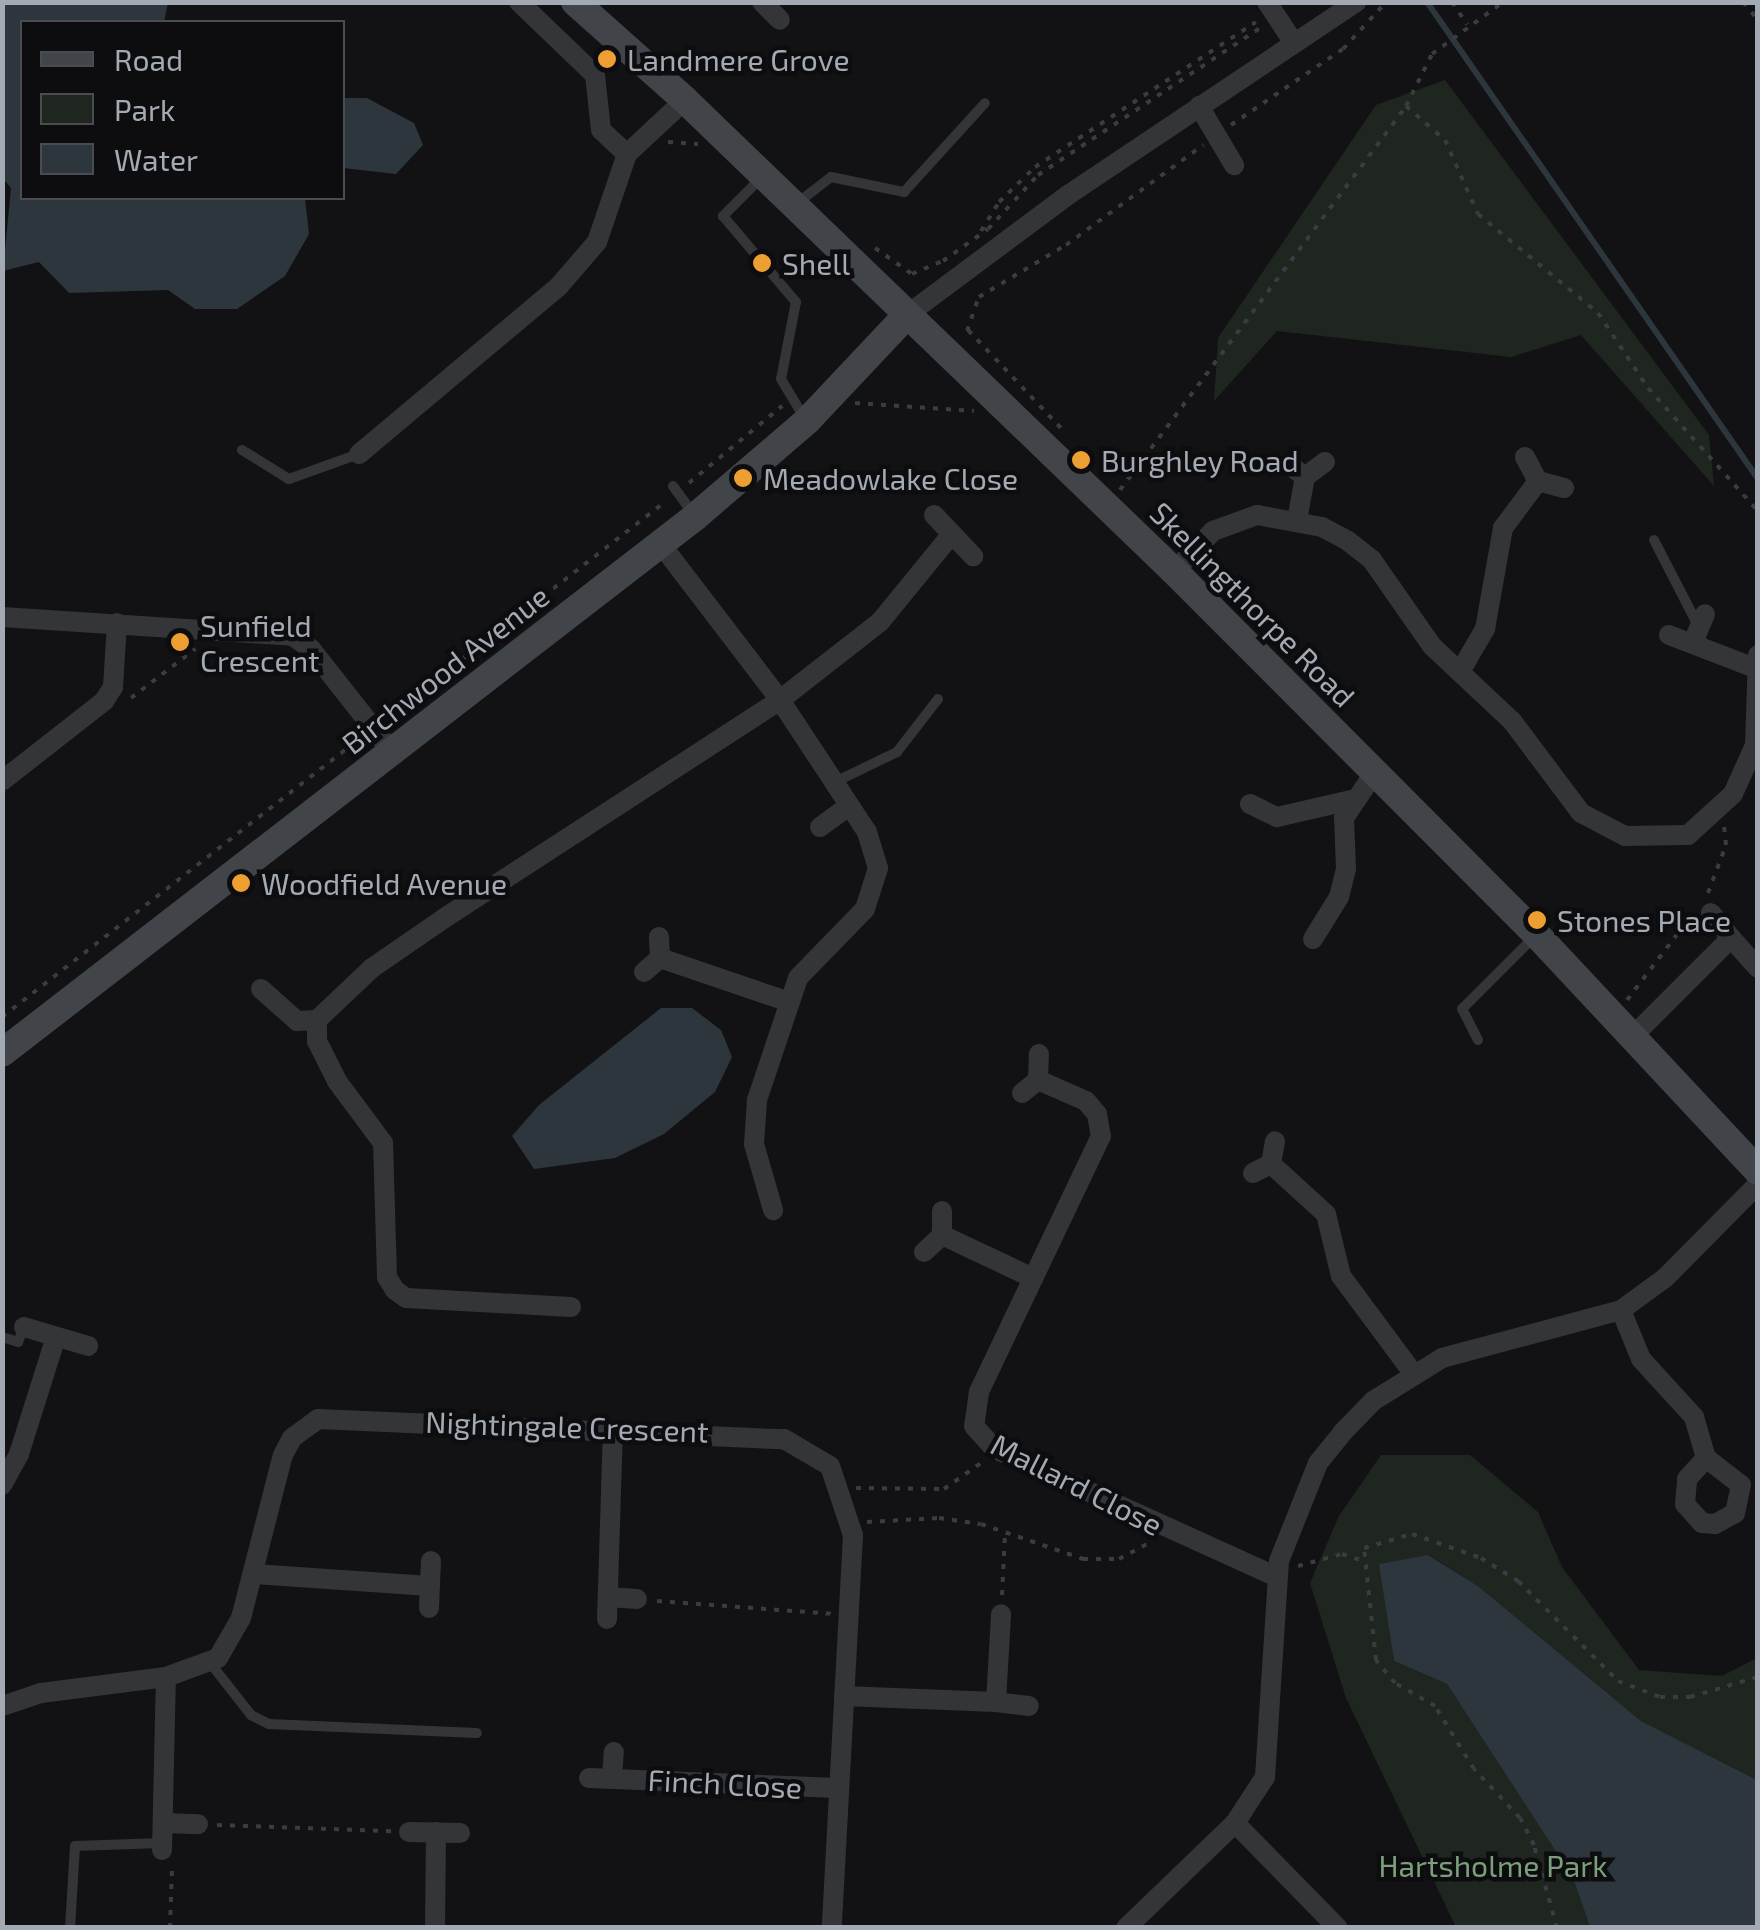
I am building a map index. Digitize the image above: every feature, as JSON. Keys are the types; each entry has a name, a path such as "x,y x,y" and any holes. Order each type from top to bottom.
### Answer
{"main road":[{"name":"Skellingthorpe Road","path":"575,2 685,100 792,209 1174,570 1537,935 1758,1171"},
{"name":"Birchwood Avenue","path":"2,1053 695,517 808,421 907,315"}],"street":[{"path":"519,2 595,75 602,130 627,154"},
{"path":"762,2 780,20"},
{"path":"907,315 1199,106 1356,2"},
{"path":"1272,10 1294,44"},
{"path":"359,454 559,286 597,242 612,182 627,154 685,100"},
{"path":"1199,106 1234,165"},
{"path":"1526,457 1538,481 1564,488"},
{"path":"1297,520 1305,478 1325,462"},
{"path":"1287,463 1305,478"},
{"path":"1460,670 1485,629 1502,528 1538,481"},
{"path":"934,515 973,556"},
{"path":"1174,570 1233,520 1257,515 1322,527 1372,560 1432,646 1512,720 1581,813 1625,836 1688,835 1718,813 1756,745 1756,662 1721,659 1699,627 1669,635"},
{"path":"261,989 297,1022 317,1020 428,928 829,668 880,622 951,535"},
{"path":"660,543 780,700 875,849 876,888 853,923 812,958 789,1002 757,1100 754,1144 773,1210"},
{"path":"2,617 271,630 311,648 392,752"},
{"path":"2,782 104,701 113,688 117,623"},
{"path":"1312,939 1339,898 1346,869 1344,818 1351,800 1374,772"},
{"path":"1250,804 1276,816 1351,800"},
{"path":"820,828 849,806"},
{"path":"1711,913 1758,968"},
{"path":"1634,1036 1730,938"},
{"path":"654,956 789,1002"},
{"path":"317,1020 317,1041 337,1082 383,1144 387,1277 395,1290 406,1298 572,1308"},
{"name":"Mallard Close","path":"1039,1054 1030,1087 1086,1101 1097,1114 1101,1136 973,1412 974,1426 995,1449 1167,1530 1278,1569"},
{"path":"1275,1142 1262,1169 1326,1214 1341,1276 1413,1373"},
{"path":"1126,1928 1235,1823 1265,1777 1271,1750 1278,1569 1318,1462 1373,1401 1413,1373 1474,1346 1621,1310 1665,1278 1758,1184"},
{"path":"924,1252 942,1235 942,1211"},
{"path":"942,1235 1032,1278"},
{"path":"1621,1310 1641,1359 1694,1417 1706,1458"},
{"path":"24,1327 88,1346"},
{"path":"2,1485 20,1454 56,1337"},
{"name":"Nightingale Crescent","path":"211,1664 230,1643 254,1574 283,1454 292,1438 318,1418 784,1439 817,1453 844,1493 851,1524 832,1928"},
{"path":"613,1430 608,1608 637,1599"},
{"path":"430,1608 431,1562"},
{"path":"254,1574 430,1586"},
{"path":"996,1702 1000,1614"},
{"path":"2,1706 41,1694 166,1677 211,1664"},
{"path":"166,1677 163,1839 198,1824"},
{"path":"844,1696 1029,1706"},
{"name":"Finch Close","path":"612,1778 614,1752"},
{"name":"Finch Close","path":"589,1778 838,1788"},
{"path":"1235,1823 1338,1928"},
{"path":"408,1832 460,1833"},
{"path":"436,1832 436,1928"}],"lane":[{"path":"792,209 831,177 904,192 985,103"},
{"path":"762,178 723,216 796,302 781,379 788,401 808,421"},
{"path":"242,450 288,479 359,454"},
{"path":"673,486 695,517"},
{"path":"1654,540 1699,627"},
{"path":"834,782 897,752 938,699"},
{"path":"1478,1040 1462,1009 1537,935"},
{"path":"2,1337 18,1342 24,1327"},
{"path":"211,1664 250,1715 269,1724 477,1733"},
{"path":"70,1928 74,1846 163,1839"}],"path":[{"path":"968,330 979,297 1066,245 1216,135 1343,50 1386,2"},
{"path":"1452,2 1467,24"},
{"path":"1108,506 1406,106 1441,44 1503,2"},
{"path":"1743,2 1758,20"},
{"path":"871,244 912,274 943,261 981,231 1038,175 1272,10"},
{"path":"1406,106 1445,140 1478,214 1598,314 1648,388 1758,511"},
{"path":"840,405 874,400 980,411"},
{"path":"688,484 779,409"},
{"path":"384,720 669,499"},
{"path":"104,701 122,705 224,628"},
{"path":"2,1017 363,736"},
{"path":"1623,1006 1718,879 1726,831 1718,813"},
{"path":"844,1493 882,1485 944,1489 969,1477 995,1449"},
{"path":"851,1524 939,1518 1083,1558 1119,1559 1167,1530"},
{"path":"1000,1614 1005,1534"},
{"path":"1556,1928 1534,1844 1520,1818 1474,1768 1435,1706 1395,1684 1376,1660 1360,1560 1364,1548 1412,1534 1481,1558 1518,1581 1618,1681 1660,1697 1690,1696 1758,1677"},
{"path":"1278,1569 1342,1554 1360,1560"},
{"path":"637,1599 846,1615"},
{"path":"198,1824 408,1832"},
{"path":"163,1839 172,1855 170,1928"}],"green space":[{"path":"1445,80 1709,435 1714,486 1581,335 1511,357 1277,331 1214,401 1218,338 1376,105"},
{"name":"Hartsholme Park","path":"1381,1455 1470,1455 1538,1512 1562,1567 1639,1670 1722,1676 1757,1658 1757,1780 1641,1721 1478,1586 1429,1555 1380,1564 1394,1661 1447,1684 1573,1878 1590,1927 1456,1927 1346,1698 1310,1583 1339,1516"}],"water":[{"path":"3,2 168,3 164,20 20,20 20,200 305,200 309,234 285,276 237,309 195,309 168,290 69,293 39,262 3,271 11,188 2,177"},
{"path":"345,98 367,98 414,123 423,145 396,174 345,168"},
{"path":"661,1008 692,1008 721,1030 732,1057 715,1092 664,1134 615,1158 534,1169 512,1136 539,1105"},
{"path":"1428,1555 1478,1586 1641,1721 1757,1780 1757,1927 1590,1927 1573,1878 1447,1684 1394,1661 1379,1564"}],"waterway":[{"path":"1427,2 1758,479"}],"place":[{"name":"Landmere Grove","path":"607,59"},
{"name":"Shell","path":"762,263"},
{"name":"Burghley Road","path":"1081,460"},
{"name":"Meadowlake Close","path":"743,478"},
{"name":"Sunfield Crescent","path":"180,642"},
{"name":"Woodfield Avenue","path":"241,883"},
{"name":"Stones Place","path":"1537,920"}]}
